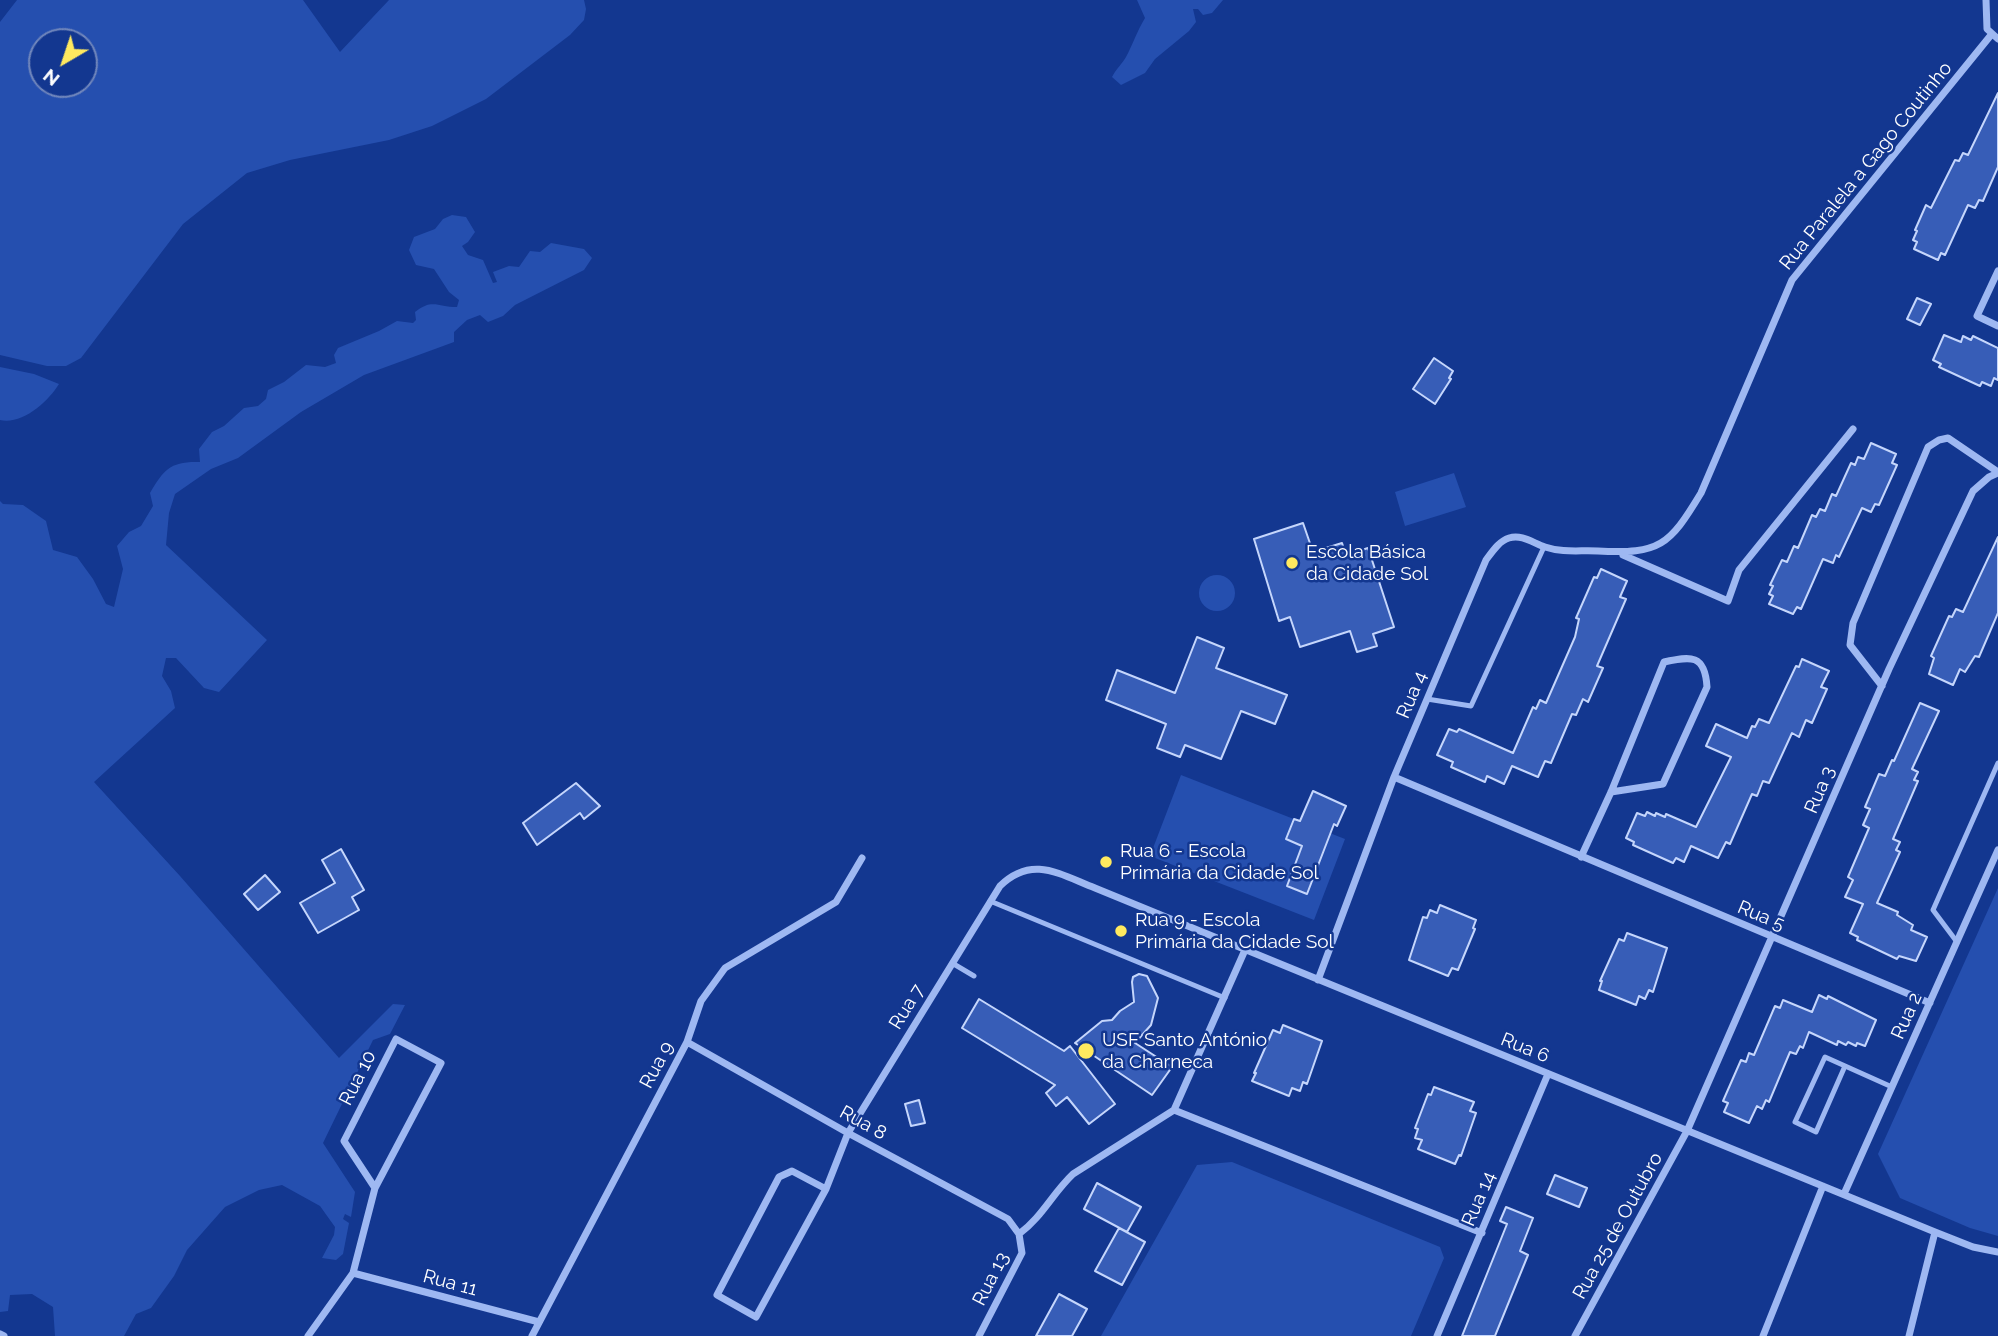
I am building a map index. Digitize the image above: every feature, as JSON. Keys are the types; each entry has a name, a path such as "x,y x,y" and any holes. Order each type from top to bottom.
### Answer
{"street":[{"path":"1986,0 1986,24 1995,37"},
{"name":"Rua Paralela a Gago Coutinho","path":"1619,553 1641,552 1656,547 1685,519 1700,493 1792,280 1995,37"},
{"path":"1998,271 1977,316 1998,326"},
{"path":"1619,553 1728,601 1739,569 1853,429"},
{"path":"1882,686 1850,645 1853,623 1928,447 1948,438 1998,473"},
{"name":"Rua 3","path":"1687,1130 1882,686 1973,491 1998,473"},
{"name":"Rua 4","path":"1318,980 1394,778 1486,560 1498,545 1509,538 1527,538 1544,547 1570,552 1619,553"},
{"path":"1581,857 1611,792 1664,662 1687,657 1700,662 1706,672 1707,687 1663,784 1611,792"},
{"name":"Rua 5","path":"1394,778 1930,1003"},
{"name":"Rua 2","path":"1844,1194 1998,850"},
{"name":"Rua 9","path":"532,1336 687,1042 701,1001 725,968 836,902 862,858"},
{"name":"Rua 7","path":"826,1189 792,1171 779,1177 717,1295 756,1317 826,1189 848,1133 990,901 1000,886 1016,873 1030,868 1041,868"},
{"name":"Rua 6","path":"1041,868 1935,1232 1973,1247 1998,1252"},
{"path":"1019,1234 1036,1222 1061,1185 1073,1174 1174,1110 1245,950"},
{"name":"Rua 10","path":"309,1336 353,1273 375,1188 441,1063 396,1040 344,1141 375,1188"},
{"name":"Rua 8","path":"687,1042 1008,1219 1019,1234"},
{"name":"Rua 14","path":"1437,1336 1548,1074"},
{"path":"1174,1110 1482,1233"},
{"name":"Rua 25 de Outubro","path":"1575,1336 1687,1130"},
{"path":"1763,1336 1823,1186"},
{"path":"1909,1336 1935,1232"},
{"name":"Rua 13","path":"979,1336 1022,1253 1019,1234"},
{"name":"Rua 11","path":"353,1273 539,1322"}],"lane":[{"path":"1427,699 1471,706 1544,547"},
{"path":"1957,942 1933,910 1998,763"},
{"path":"990,901 1225,998"},
{"path":"952,963 974,976"},
{"path":"1845,1066 1816,1132 1795,1122 1825,1057 1892,1087"}],"shaded area":[{"path":"17,0 303,0 340,52 389,0 584,0 584,20 570,35 486,99 432,126 389,140 290,160 247,173 183,224 81,358 66,366 47,366 0,355 0,22"},
{"path":"1137,0 1223,0 1212,13 1203,15 1198,9 1193,9 1196,22 1189,31 1155,59 1145,73 1121,85 1112,77 1126,57 1145,18"},
{"path":"452,215 466,217 475,232 462,246 468,255 483,260 493,283 497,282 493,272 509,266 519,267 530,251 540,252 551,243 584,249 592,258 584,270 515,305 503,316 488,322 480,315 467,320 454,332 454,342 364,375 301,412 238,458 211,469 175,494 169,513 166,545 267,640 219,692 204,688 176,658 166,658 162,676 171,691 175,708 94,782 339,1058 393,1004 405,1005 390,1034 373,1040 323,1143 355,1192 351,1217 345,1214 343,1219 349,1223 343,1254 336,1260 322,1258 334,1235 335,1227 320,1206 282,1185 259,1190 225,1207 187,1250 174,1276 151,1308 136,1314 124,1336 55,1336 53,1307 32,1294 10,1295 8,1311 0,1312 0,501 3,504 23,505 46,521 53,550 77,557 106,604 114,607 123,569 117,546 129,532 141,526 153,506 150,493 164,472 182,463 200,462 199,449 212,432 224,426 244,408 258,406 266,399 268,390 284,382 306,365 325,367 336,363 334,355 338,348 397,321 413,323 416,320 415,312 426,305 457,307 459,300 449,292 434,269 416,265 409,250 414,237 435,229 443,219"},
{"path":"0,367 34,374 59,384 34,411 17,419 0,420"},
{"path":"1454,473 1466,507 1405,526 1395,492"},
{"path":"1217,575 1230,580 1235,593 1230,606 1217,611 1204,606 1199,593 1204,580"},
{"path":"1181,775 1345,839 1314,920 1150,856"},
{"path":"1998,888 1998,1236 1970,1228 1900,1198 1878,1154"},
{"path":"1232,1162 1440,1247 1444,1258 1411,1336 1101,1336 1197,1165"}],"building":[{"path":"1998,93 1998,167 1983,201 1979,200 1975,208 1968,205 1945,255 1941,253 1938,260 1914,249 1917,242 1913,240 1917,231 1915,230 1926,205 1931,208 1955,160 1959,161 1963,153 1968,155"},
{"path":"1917,298 1931,304 1920,325 1907,319"},
{"path":"1944,335 1961,342 1963,336 1971,340 1973,336 1998,348 1998,380 1994,378 1991,386 1982,382 1980,386 1939,367 1941,364 1933,360"},
{"path":"1434,358 1453,371 1435,404 1413,389"},
{"path":"1871,443 1896,454 1892,463 1897,465 1879,505 1875,504 1871,512 1862,508 1839,557 1836,555 1833,563 1823,559 1801,609 1797,607 1793,614 1769,604 1773,596 1769,594 1773,586 1770,585 1782,560 1787,562 1794,546 1798,548 1812,515 1816,517 1820,509 1825,511 1832,494 1836,496 1851,463 1855,465 1858,457 1864,459"},
{"path":"1303,523 1313,552 1342,543 1346,555 1368,548 1394,627 1373,634 1377,646 1357,652 1350,631 1300,647 1290,617 1279,621 1254,539"},
{"path":"1998,537 1998,613 1979,657 1975,656 1965,672 1960,669 1953,685 1929,674 1934,658 1931,656 1949,616 1952,617 1956,609 1963,612"},
{"path":"1601,569 1627,581 1620,597 1626,599 1597,666 1603,668 1588,702 1583,699 1576,715 1572,714 1551,763 1545,761 1538,777 1512,766 1504,784 1487,776 1485,782 1451,767 1453,762 1437,755 1449,729 1457,732 1459,729 1513,753 1533,707 1536,709 1540,700 1546,703 1575,637 1579,619 1576,618 1594,577 1597,578"},
{"path":"1197,637 1224,648 1216,668 1287,695 1275,724 1241,711 1221,759 1185,745 1180,757 1157,748 1166,724 1106,700 1117,670 1175,693"},
{"path":"1802,659 1829,671 1821,687 1827,689 1812,723 1806,720 1799,737 1792,733 1769,783 1763,781 1757,796 1752,794 1730,844 1726,842 1718,858 1691,846 1684,862 1676,858 1673,863 1633,845 1634,842 1626,838 1637,813 1645,816 1647,812 1655,816 1656,813 1665,817 1666,814 1696,827 1731,757 1706,746 1716,724 1747,738 1752,726 1755,727 1759,719 1769,723 1796,666 1799,667"},
{"path":"1920,703 1939,711 1912,769 1918,772 1914,780 1918,781 1893,839 1900,842 1896,850 1900,852 1877,903 1898,912 1897,915 1913,925 1911,930 1927,937 1916,961 1899,956 1897,959 1857,940 1858,937 1850,933 1863,904 1845,897 1853,880 1848,877 1869,828 1863,825 1870,809 1865,807 1879,774 1885,776 1892,760 1894,761"},
{"path":"576,783 600,806 584,819 580,813 537,845 523,823"},
{"path":"1313,791 1346,806 1337,826 1334,824 1307,894 1287,886 1302,846 1286,839 1294,819 1300,821"},
{"path":"341,849 364,890 352,897 359,910 318,933 300,903 335,883 322,860"},
{"path":"265,875 280,892 258,910 244,894"},
{"path":"1440,905 1476,920 1475,929 1458,970 1452,968 1448,976 1409,960 1423,917 1427,918 1430,910 1437,913"},
{"path":"1627,933 1667,948 1653,992 1649,990 1645,999 1639,996 1636,1005 1599,990 1600,981 1619,939 1624,941"},
{"path":"1139,974 1147,976 1158,998 1151,1025 1135,1043 1172,1067 1152,1095 1075,1043 1102,1021 1112,1020 1134,1002 1132,982 1133,977"},
{"path":"1819,995 1827,999 1828,996 1876,1020 1865,1046 1848,1042 1846,1045 1838,1041 1837,1045 1809,1032 1803,1048 1800,1046 1796,1054 1790,1052 1769,1102 1766,1100 1762,1109 1757,1106 1749,1123 1724,1112 1728,1103 1723,1101 1741,1060 1746,1062 1749,1053 1754,1055 1775,1006 1780,1008 1783,1000 1812,1012"},
{"path":"979,999 1064,1051 1070,1046 1115,1104 1089,1124 1067,1097 1056,1106 1046,1093 1055,1085 962,1028"},
{"path":"1283,1025 1322,1041 1307,1084 1303,1082 1300,1091 1292,1088 1289,1096 1252,1081 1273,1030 1280,1033"},
{"path":"1434,1087 1474,1102 1470,1111 1476,1113 1461,1156 1459,1155 1455,1164 1418,1149 1422,1140 1415,1138 1418,1129 1415,1128 1428,1094 1431,1095"},
{"path":"919,1100 925,1123 911,1126 905,1104"},
{"path":"1555,1175 1587,1188 1579,1207 1547,1194"},
{"path":"1097,1183 1141,1207 1127,1232 1084,1209"},
{"path":"1506,1207 1533,1218 1520,1251 1528,1255 1495,1336 1462,1336 1507,1224 1500,1221"},
{"path":"1119,1228 1145,1242 1122,1285 1095,1271"},
{"path":"1059,1294 1087,1309 1072,1336 1036,1336"}],"place":[{"name":"Escola Básica da Cidade Sol","path":"1292,563"},
{"name":"Rua 6 - Escola Primária da Cidade Sol","path":"1106,862"},
{"name":"Rua 9 - Escola Primária da Cidade Sol","path":"1121,931"},
{"name":"USF Santo António da Charneca","path":"1086,1051"}]}
